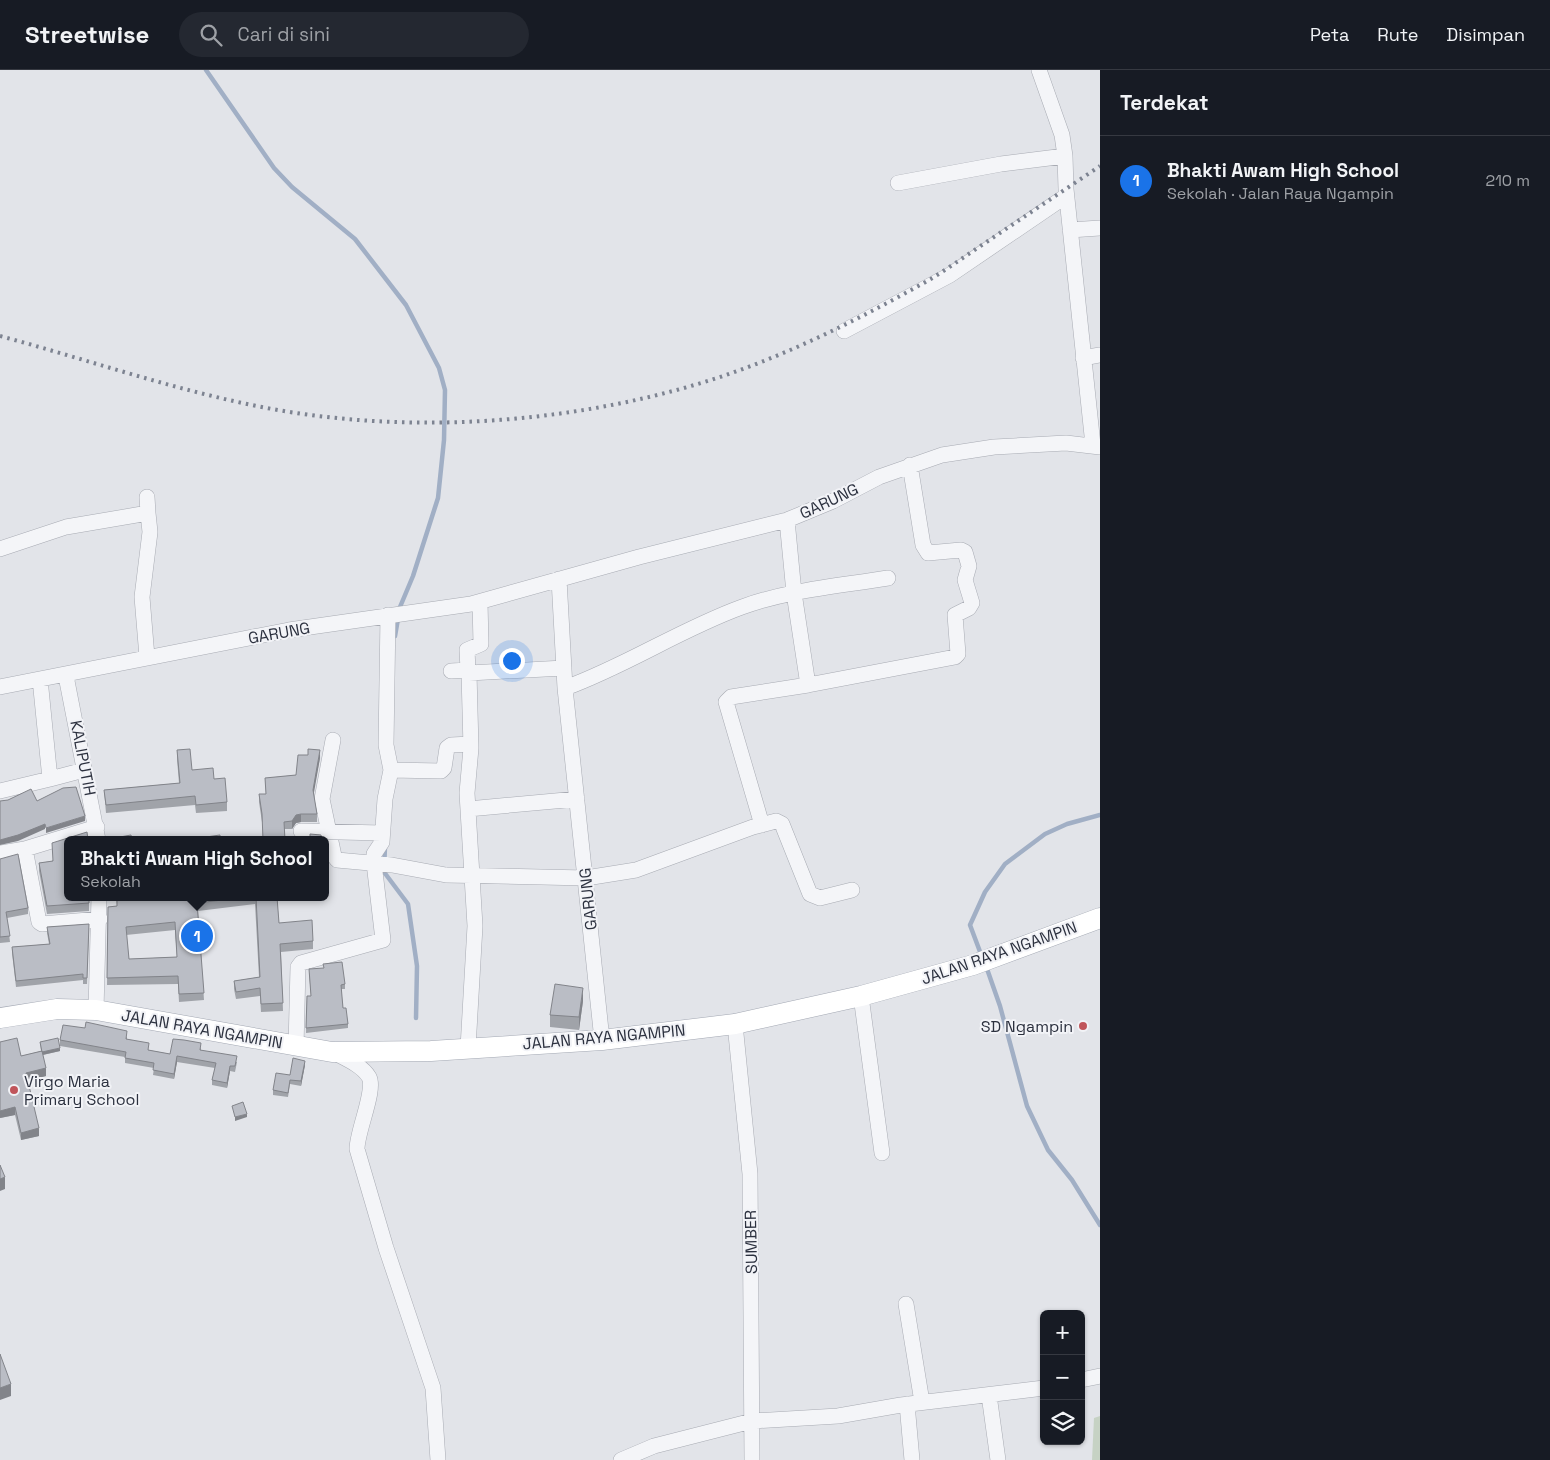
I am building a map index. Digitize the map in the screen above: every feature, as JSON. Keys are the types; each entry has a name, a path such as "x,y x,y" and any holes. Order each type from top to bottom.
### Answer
{"main road":[{"name":"JALAN RAYA NGAMPIN","path":"0,1018 57,1009 96,1010 332,1052 468,1048 602,1040 735,1024 862,996 973,965 1100,918"}],"street":[{"path":"1038,70 1062,135 1065,156 1066,196 1083,358 1096,446"},
{"path":"898,183 1001,164 1065,156"},
{"path":"844,331 950,276 1066,196"},
{"path":"1070,230 1100,228"},
{"path":"1083,358 1100,355"},
{"name":"GARUNG","path":"0,687 66,676 147,657 289,630 480,602 788,520 910,465 942,455 994,447 1066,443 1096,446"},
{"path":"762,825 726,702 731,697 808,685 955,657 958,654 955,615 969,608 972,603 965,580 969,566 965,552 961,550 928,553 923,546 910,465"},
{"path":"147,497 150,532 142,597 147,657"},
{"path":"0,549 66,527 148,513"},
{"path":"788,520 794,593 808,685"},
{"path":"565,688 622,665 710,619 744,606 794,593 888,578"},
{"name":"GARUNG","path":"559,580 565,688 602,1040"},
{"path":"468,1048 474,952 467,793 471,744 467,650 482,644 480,602"},
{"path":"296,1047 298,967 301,963 384,940 374,854 382,842 385,798 396,770 386,745 388,615"},
{"path":"451,672 564,668"},
{"name":"KALIPUTIH","path":"66,676 98,833"},
{"path":"40,679 50,779"},
{"path":"333,740 322,799 334,856 337,860 392,865 446,875 586,878 636,870 776,821 782,824 810,894 820,898 852,890"},
{"path":"396,770 441,771 444,768 447,748 451,744 471,744"},
{"path":"0,791 84,770"},
{"path":"468,810 578,799"},
{"path":"301,831 382,833"},
{"path":"83,836 98,833"},
{"path":"0,854 64,840"},
{"path":"25,848 39,922 42,924 100,919"},
{"path":"96,1010 100,901"},
{"path":"862,996 882,1153"},
{"name":"SUMBER","path":"735,1024 750,1174 752,1460"},
{"path":"332,1052 358,1066 368,1076 371,1085 357,1138 357,1149 386,1248 432,1388 438,1460"},
{"path":"906,1304 915,1403 912,1460"},
{"path":"1085,1379 1100,1376"},
{"path":"621,1460 636,1457 654,1446 752,1421 838,1416 915,1403 1040,1389"},
{"path":"989,1395 998,1460"}],"green space":[{"path":"1100,1416 1100,1460 1092,1460 1094,1418"}],"building":[{"path":"190,749 192,770 213,768 214,779 225,778 227,802 196,805 195,796 106,805 104,790 180,783 177,750"},
{"path":"308,749 320,750 313,790 317,814 296,815 292,821 284,822 285,836 263,836 259,794 266,794 265,778 296,775 298,755 308,755"},
{"path":"76,787 85,816 46,828 45,824 0,840 0,801 8,800 31,789 37,801 63,788"},
{"path":"87,832 88,836 74,836"},
{"path":"310,834 321,836 310,836"},
{"path":"64,839 64,901 89,901 89,903 47,906 39,863 53,861 52,843"},
{"path":"18,854 28,908 6,912 10,936 0,937 0,859"},
{"path":"117,901 214,901 197,903 204,993 179,994 178,976 107,978 108,907 117,906","holes":["175,922 177,957 129,959 126,927"]},
{"path":"256,901 277,901 279,923 312,920 313,941 280,944 283,1003 261,1004 260,988 236,992 234,981 260,977"},
{"path":"89,924 87,978 83,978 83,974 16,981 12,947 50,944 47,927"},
{"path":"342,962 345,984 341,985 343,1008 346,1008 348,1024 306,1028 307,996 311,996 309,969 324,968 323,964"},
{"path":"555,984 583,988 579,1017 550,1015"},
{"path":"86,1022 127,1031 126,1039 149,1043 148,1050 170,1054 173,1039 201,1043 200,1050 237,1056 235,1066 230,1066 227,1083 212,1080 216,1063 177,1056 174,1074 153,1070 154,1063 125,1058 126,1052 60,1040 63,1025 85,1028"},
{"path":"17,1038 21,1056 42,1051 46,1068 26,1073 39,1128 21,1133 15,1107 0,1111 0,1042"},
{"path":"58,1038 60,1048 42,1052 40,1042"},
{"path":"293,1058 305,1061 301,1081 290,1080 288,1093 273,1090 276,1073 290,1075"},
{"path":"243,1102 247,1114 235,1117 232,1106"},
{"path":"0,1165 5,1177 0,1179"},
{"path":"0,1354 11,1384 0,1388"}],"waterway":[{"path":"206,70 274,168 292,187 355,239 406,305 439,368 445,390 444,440 438,498 413,576 400,607 395,636"},
{"path":"982,957 970,925 985,892 1005,864 1045,834 1067,824 1100,815"},
{"path":"385,846 384,872 408,904 417,966 416,1018"},
{"path":"986,966 1000,1006 1027,1106 1048,1150 1072,1180 1100,1225"}],"railway":[{"path":"0,336 200,393 267,408 323,417 439,423 557,414 615,404 672,391 752,366 804,344 855,320 929,280 1100,166"}],"place":[{"name":"Bhakti Awam High School","path":"197,936"},
{"name":"SD Ngampin","path":"1083,1026"},
{"name":"Virgo Maria Primary School","path":"14,1090"}]}
